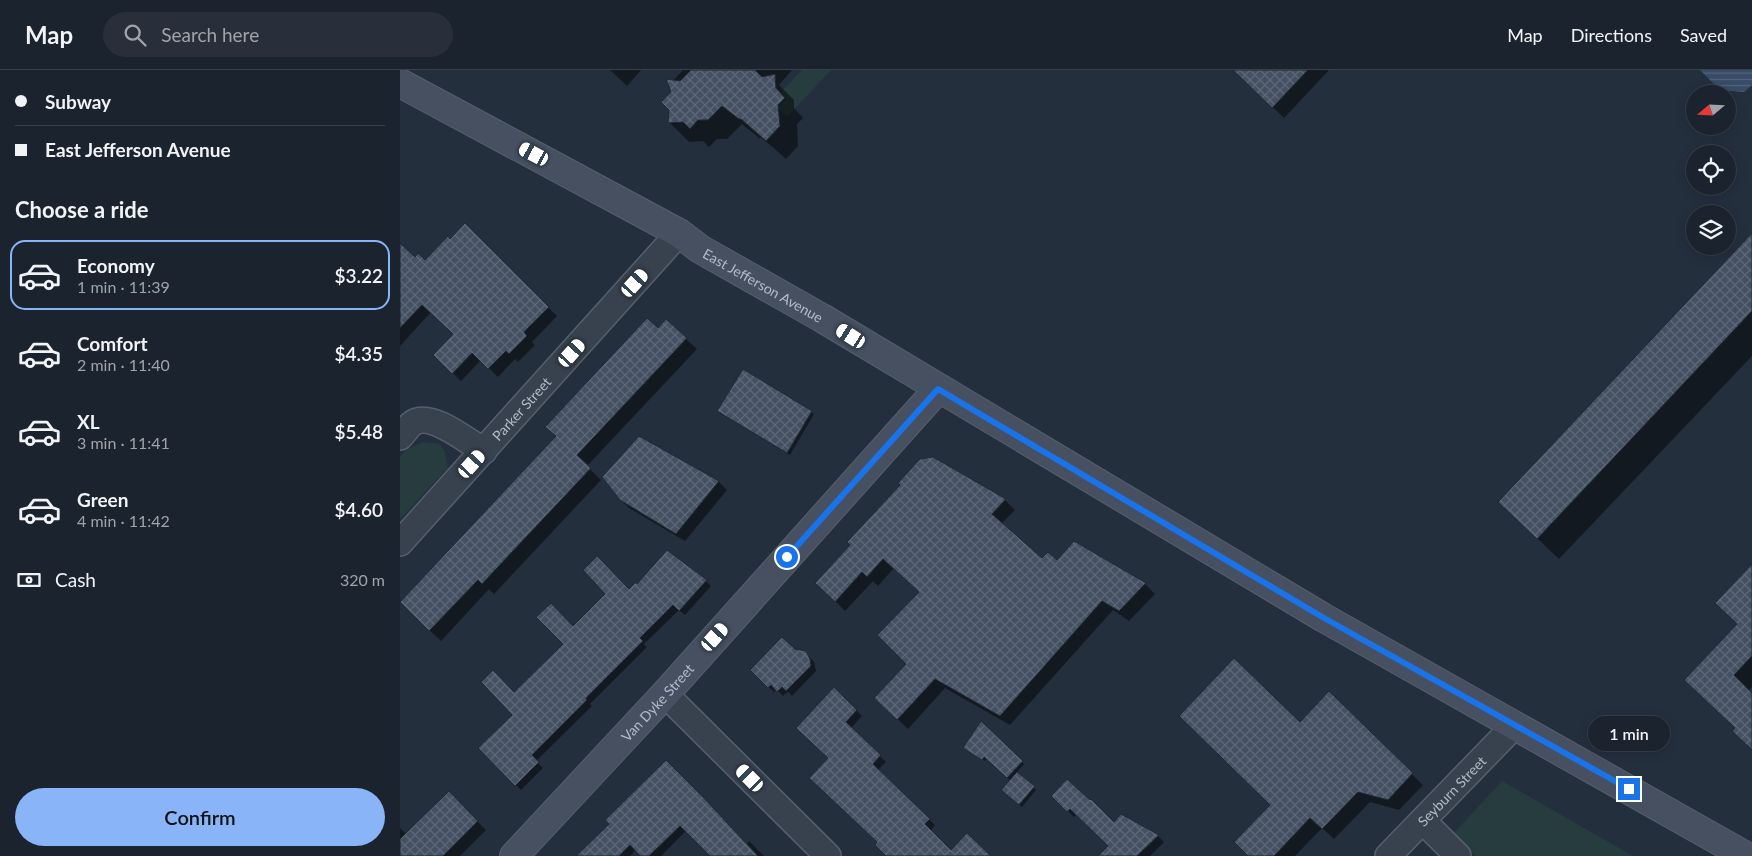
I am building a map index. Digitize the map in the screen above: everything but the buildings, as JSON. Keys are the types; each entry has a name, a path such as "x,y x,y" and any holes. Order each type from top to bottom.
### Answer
{"main road":[{"name":"East Jefferson Avenue","path":"400,82 679,233 700,249 822,318 1315,613 1746,856"},
{"name":"Van Dyke Street","path":"514,856 665,694 938,389"}],"street":[{"name":"Parker Street","path":"400,543 679,233"},
{"name":"Parker Street","path":"400,437 412,424 418,421 433,422 442,425 484,451"},
{"path":"665,694 828,856"},
{"name":"Seyburn Street","path":"1388,856 1516,725"},
{"path":"1423,821 1458,856"}],"green space":[{"path":"802,70 831,70 787,117 777,108 786,99 780,93"},
{"path":"423,442 440,444 445,452 448,468 400,519 400,457 406,450"},
{"path":"1502,781 1633,856 1475,856 1453,834"}],"water":[{"path":"1700,70 1752,70 1752,85 1744,92 1736,91 1736,85 1715,85"}],"route":[{"path":"787,557 938,389 1324,618 1629,789"}]}
